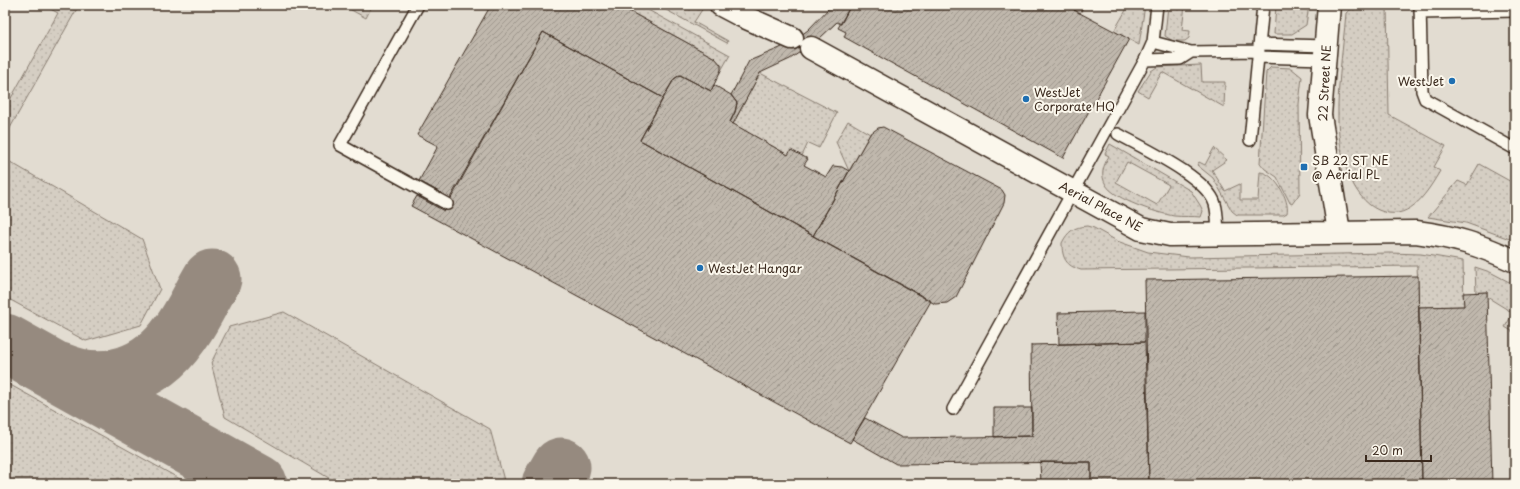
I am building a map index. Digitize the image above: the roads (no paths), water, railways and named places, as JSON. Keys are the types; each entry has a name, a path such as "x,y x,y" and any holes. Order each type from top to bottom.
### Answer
{"street":[{"path":"721,5 740,15 787,35 755,5"},
{"name":"22 Street NE","path":"1338,6 1325,53 1320,116 1339,232"},
{"name":"Aerial Place NE","path":"811,48 1141,229 1170,235 1416,232 1445,236 1470,242 1515,261"}],"lane":[{"path":"418,5 340,145 447,204"},
{"path":"953,409 1071,191 1145,60 1153,42 1157,5"},
{"path":"1250,140 1263,5"},
{"path":"1515,11 1420,9 1422,90 1425,99 1515,149"},
{"path":"1153,42 1191,52 1259,51 1325,53"},
{"path":"1145,60 1180,59 1191,52"},
{"path":"1118,134 1191,176 1204,186 1215,204 1218,235"}],"place":[{"name":"WestJet","path":"1452,81"},
{"name":"WestJet Corporate HQ","path":"1026,99"},
{"name":"SB 22 ST NE @ Aerial PL","path":"1304,167"},
{"name":"WestJet Hangar","path":"700,268"}]}
